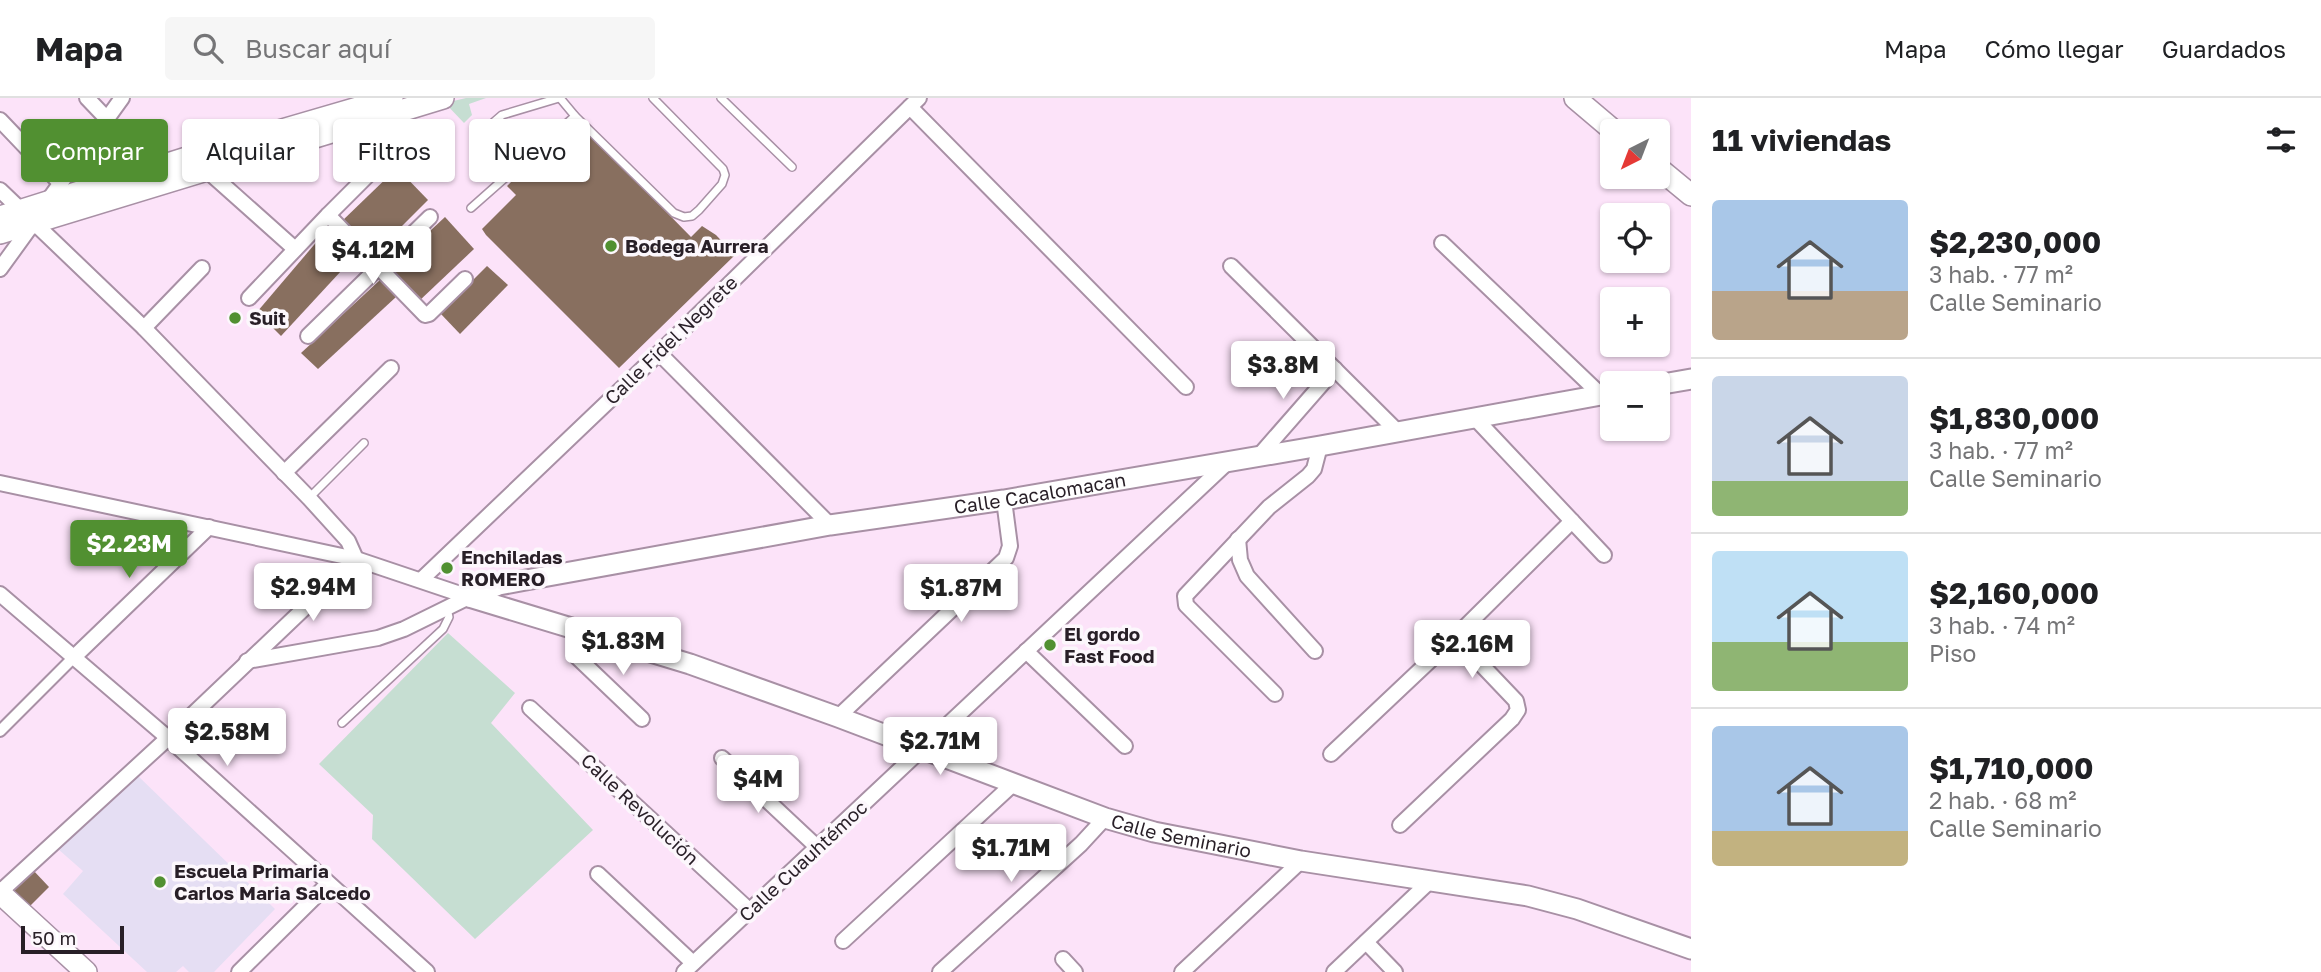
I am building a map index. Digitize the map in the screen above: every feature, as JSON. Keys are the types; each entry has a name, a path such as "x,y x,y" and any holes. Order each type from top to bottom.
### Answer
{"main road":[{"path":"319,127 406,101 443,98"},
{"path":"1575,98 1600,119"},
{"path":"0,233 47,202 182,167"},
{"path":"0,217 27,217 182,168"},
{"path":"1670,178 1691,195"},
{"path":"0,893 86,972"}],"street":[{"path":"87,98 107,119"},
{"path":"109,119 122,98"},
{"path":"914,102 1186,387"},
{"name":"Calle Fidel Negrete","path":"421,580 659,353 914,102"},
{"path":"0,120 61,184 47,202"},
{"path":"220,182 295,249"},
{"path":"249,298 361,182"},
{"path":"0,190 144,328 309,498 348,541 355,551 356,559 0,893"},
{"path":"328,215 425,315 465,279"},
{"path":"0,269 27,217"},
{"path":"308,336 430,217"},
{"path":"1442,243 1600,388"},
{"path":"1231,266 1397,431"},
{"path":"144,328 202,268"},
{"path":"659,353 830,525"},
{"path":"284,473 391,368"},
{"path":"1258,457 1335,369"},
{"path":"1670,383 1691,379"},
{"name":"Calle Cacalomacan","path":"469,597 526,580 830,525 1004,500 1600,395"},
{"path":"1474,417 1604,555"},
{"path":"1275,694 1250,672 1184,601 1188,591 1238,539 1269,508 1308,476 1314,469 1320,446"},
{"name":"Calle Cuauhtémoc","path":"689,967 1228,462"},
{"name":"Calle Seminario","path":"0,483 356,559 593,636 690,664 1105,818 1154,832 1301,861 1528,895 1577,909 1691,949"},
{"path":"838,717 1006,558 1010,546 1004,500"},
{"path":"1331,754 1572,521"},
{"path":"0,731 209,527"},
{"path":"1238,539 1240,561 1247,576 1315,650"},
{"path":"0,594 167,738 427,972"},
{"path":"246,662 378,638 404,629 469,597"},
{"path":"593,636 578,652 577,657 642,719"},
{"path":"1399,825 1518,710 1516,701 1455,637"},
{"path":"1026,651 1125,746"},
{"name":"Calle Revolución","path":"530,708 749,910"},
{"path":"722,758 817,847"},
{"path":"843,941 1013,784"},
{"path":"940,972 1081,844 1105,818"},
{"path":"1181,972 1301,861"},
{"path":"598,874 689,967"},
{"path":"1334,972 1429,882"},
{"path":"239,972 328,884"},
{"path":"1366,943 1395,972"},
{"path":"1063,959 1075,972"}],"lane":[{"path":"497,119 502,115 559,98 674,213 684,217 692,215 722,184 725,175 723,169 653,98"},
{"path":"720,98 792,167"},
{"path":"572,119 575,116"},
{"path":"471,208 500,182"},
{"path":"309,498 364,443"},
{"path":"342,723 443,629 449,617 447,608"}],"shaded area":[{"name":"Escuela Primaria Carlos Maria Salcedo","path":"135,773 275,909 214,972 189,972 183,966 176,972 147,972 63,894 83,871 58,849"}],"green space":[{"path":"466,98 486,98 469,104 472,115 464,123 445,103"},
{"path":"448,633 515,693 491,723 593,830 475,939 372,839 373,815 319,764"}],"building":[{"name":"Bodega Aurrera","path":"590,134 691,237 702,226 716,235 735,255 619,368 482,229 516,195 507,186 511,182 590,182"},
{"path":"382,182 411,182 428,200 374,254 341,222"},
{"path":"445,217 474,249 418,302 387,271"},
{"path":"325,232 354,257 281,336 257,312"},
{"path":"487,266 508,285 460,334 440,313"},
{"path":"380,280 396,297 318,369 301,353"},
{"path":"33,870 49,887 29,907 13,891"}],"place":[{"name":"Bodega Aurrera","path":"611,246"},
{"name":"Suit","path":"235,318"},
{"name":"Enchiladas ROMERO","path":"447,568"},
{"name":"El gordo Fast Food","path":"1050,645"},
{"name":"Escuela Primaria Carlos Maria Salcedo","path":"160,882"}]}
